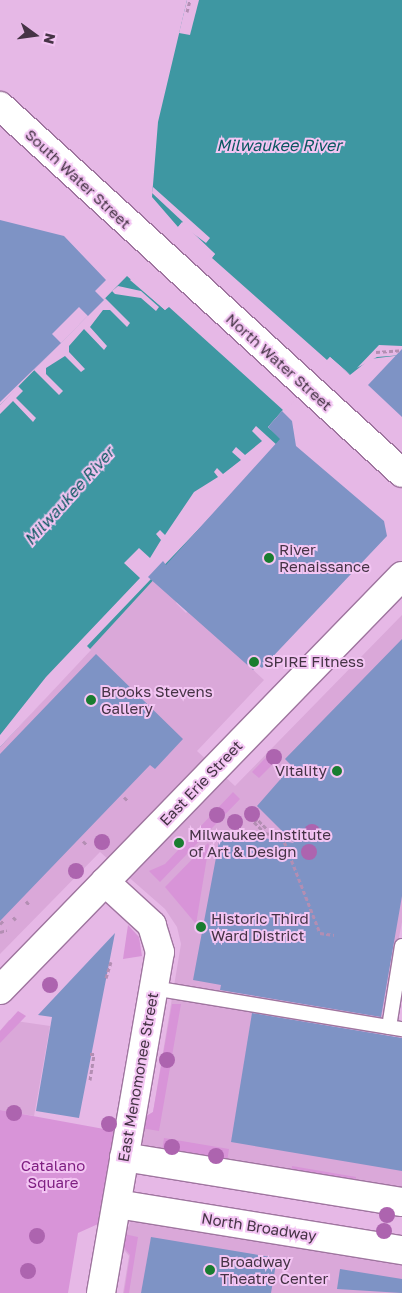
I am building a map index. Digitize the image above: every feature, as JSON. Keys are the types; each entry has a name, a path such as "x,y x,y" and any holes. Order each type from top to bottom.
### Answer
{"street":[{"name":"South Water Street","path":"0,106 156,252"},
{"name":"North Water Street","path":"156,252 402,473"},
{"name":"East Erie Street","path":"0,990 402,576"},
{"name":"East Menomonee Street","path":"101,1293 153,988 158,936 105,882"},
{"path":"124,1157 402,1202"},
{"name":"North Broadway","path":"116,1204 402,1250"}],"lane":[{"path":"153,988 395,1028 402,946"}],"path":[{"path":"187,12 190,0"},
{"path":"376,352 402,350"},
{"path":"124,797 128,801"},
{"path":"266,828 257,819 254,822 265,833 282,836 320,933 334,935"},
{"path":"83,841 87,845"},
{"path":"26,901 30,906"},
{"path":"13,916 16,920"},
{"path":"0,924 4,920"},
{"path":"0,932 6,930"},
{"path":"106,978 111,962"},
{"path":"90,1054 94,1054 90,1080"}],"shaded area":[{"path":"155,576 179,599 176,603 186,613 189,610 264,680 197,751 235,786 402,615 402,922 380,1034 402,1038 402,1195 145,1149 141,1141 143,1118 153,1112 181,944 177,927 165,909 100,852 0,954 0,747"},
{"path":"9,1020 50,1026 34,1116 0,1110 0,1031"},
{"path":"133,1217 402,1258 402,1293 123,1293 129,1256 120,1245"}],"green space":[{"path":"274,749 281,756 259,778 252,772"},
{"path":"233,792 240,799 160,882 149,871 165,864"},
{"path":"208,843 209,845 196,924 165,887"},
{"path":"128,925 139,937 142,956 123,959"},
{"path":"172,1004 181,1004 159,1131 141,1128 143,1118 153,1112"},
{"path":"18,1011 26,1016 0,1043 0,1031"},
{"name":"Catalano Square","path":"0,1110 115,1131 98,1224 78,1233 68,1293 0,1293"},
{"path":"164,1138 229,1149 227,1162 162,1151"},
{"path":"292,1166 356,1177 355,1185 291,1174"},
{"path":"124,1234 138,1237 129,1293 124,1293 130,1255 122,1245"}],"water":[{"name":"Milwaukee River","path":"187,0 402,0 402,355 370,359 350,375 330,357 268,427 283,439 0,747 0,405 127,276 165,310 215,254 182,222 178,227 152,197 158,122"}],"pier":[{"path":"187,0 199,0 190,35 179,33"},
{"path":"153,187 210,238 206,243 187,229 215,254 212,258 327,360 330,357 352,376 331,360 271,427 280,438 268,427 283,410 169,307 165,310 130,280 133,277 165,307 211,254 182,225 176,229 183,222 152,193"},
{"path":"118,286 141,291 159,307 156,311 141,298 115,294 112,291"},
{"path":"105,298 130,323 127,327 110,310 103,310 90,327 107,346 104,350 84,329 69,346 69,352 85,369 81,372 65,356 46,368 46,374 63,391 59,395 34,370"},
{"path":"379,345 402,346 402,355 377,357 357,368"},
{"path":"18,386 23,391 16,398 36,418 33,422 13,401 0,414 0,405"},
{"path":"256,426 278,446 87,646 91,650 0,747 0,735 46,677 140,578 124,563 139,548 150,558 161,540 156,534 160,530 165,535 194,492 218,477 214,472 217,468 223,474 241,460 232,452 236,447 245,455 262,441 252,431"}],"building":[{"path":"0,220 64,236 106,280 95,291 104,300 88,316 79,307 52,334 61,343 0,402"},
{"path":"402,349 402,417 368,385"},
{"name":"River Renaissance","path":"282,411 292,421 296,446 384,521 387,536 262,668 258,665 253,670 148,577 163,561 166,565 280,439 268,427"},
{"path":"402,639 402,896 381,1017 220,990 221,985 193,980 221,831 294,843 257,806 292,766 285,759"},
{"path":"96,654 183,739 155,769 150,765 0,921 0,754"},
{"path":"115,933 79,1118 36,1111 52,1017 38,1015"},
{"path":"252,1013 402,1038 402,1171 231,1142"},
{"name":"Broadway Theatre Center","path":"151,1237 277,1258 271,1293 141,1293"},
{"path":"340,1269 402,1279 402,1293 337,1289"}],"place":[{"name":"River Renaissance","path":"269,558"},
{"name":"SPIRE Fitness","path":"254,662"},
{"name":"Brooks Stevens Gallery","path":"91,700"},
{"name":"Vitality","path":"337,771"},
{"name":"Milwaukee Institute of Art & Design","path":"179,843"},
{"name":"Historic Third Ward District","path":"201,927"},
{"name":"Broadway Theatre Center","path":"210,1270"}]}
